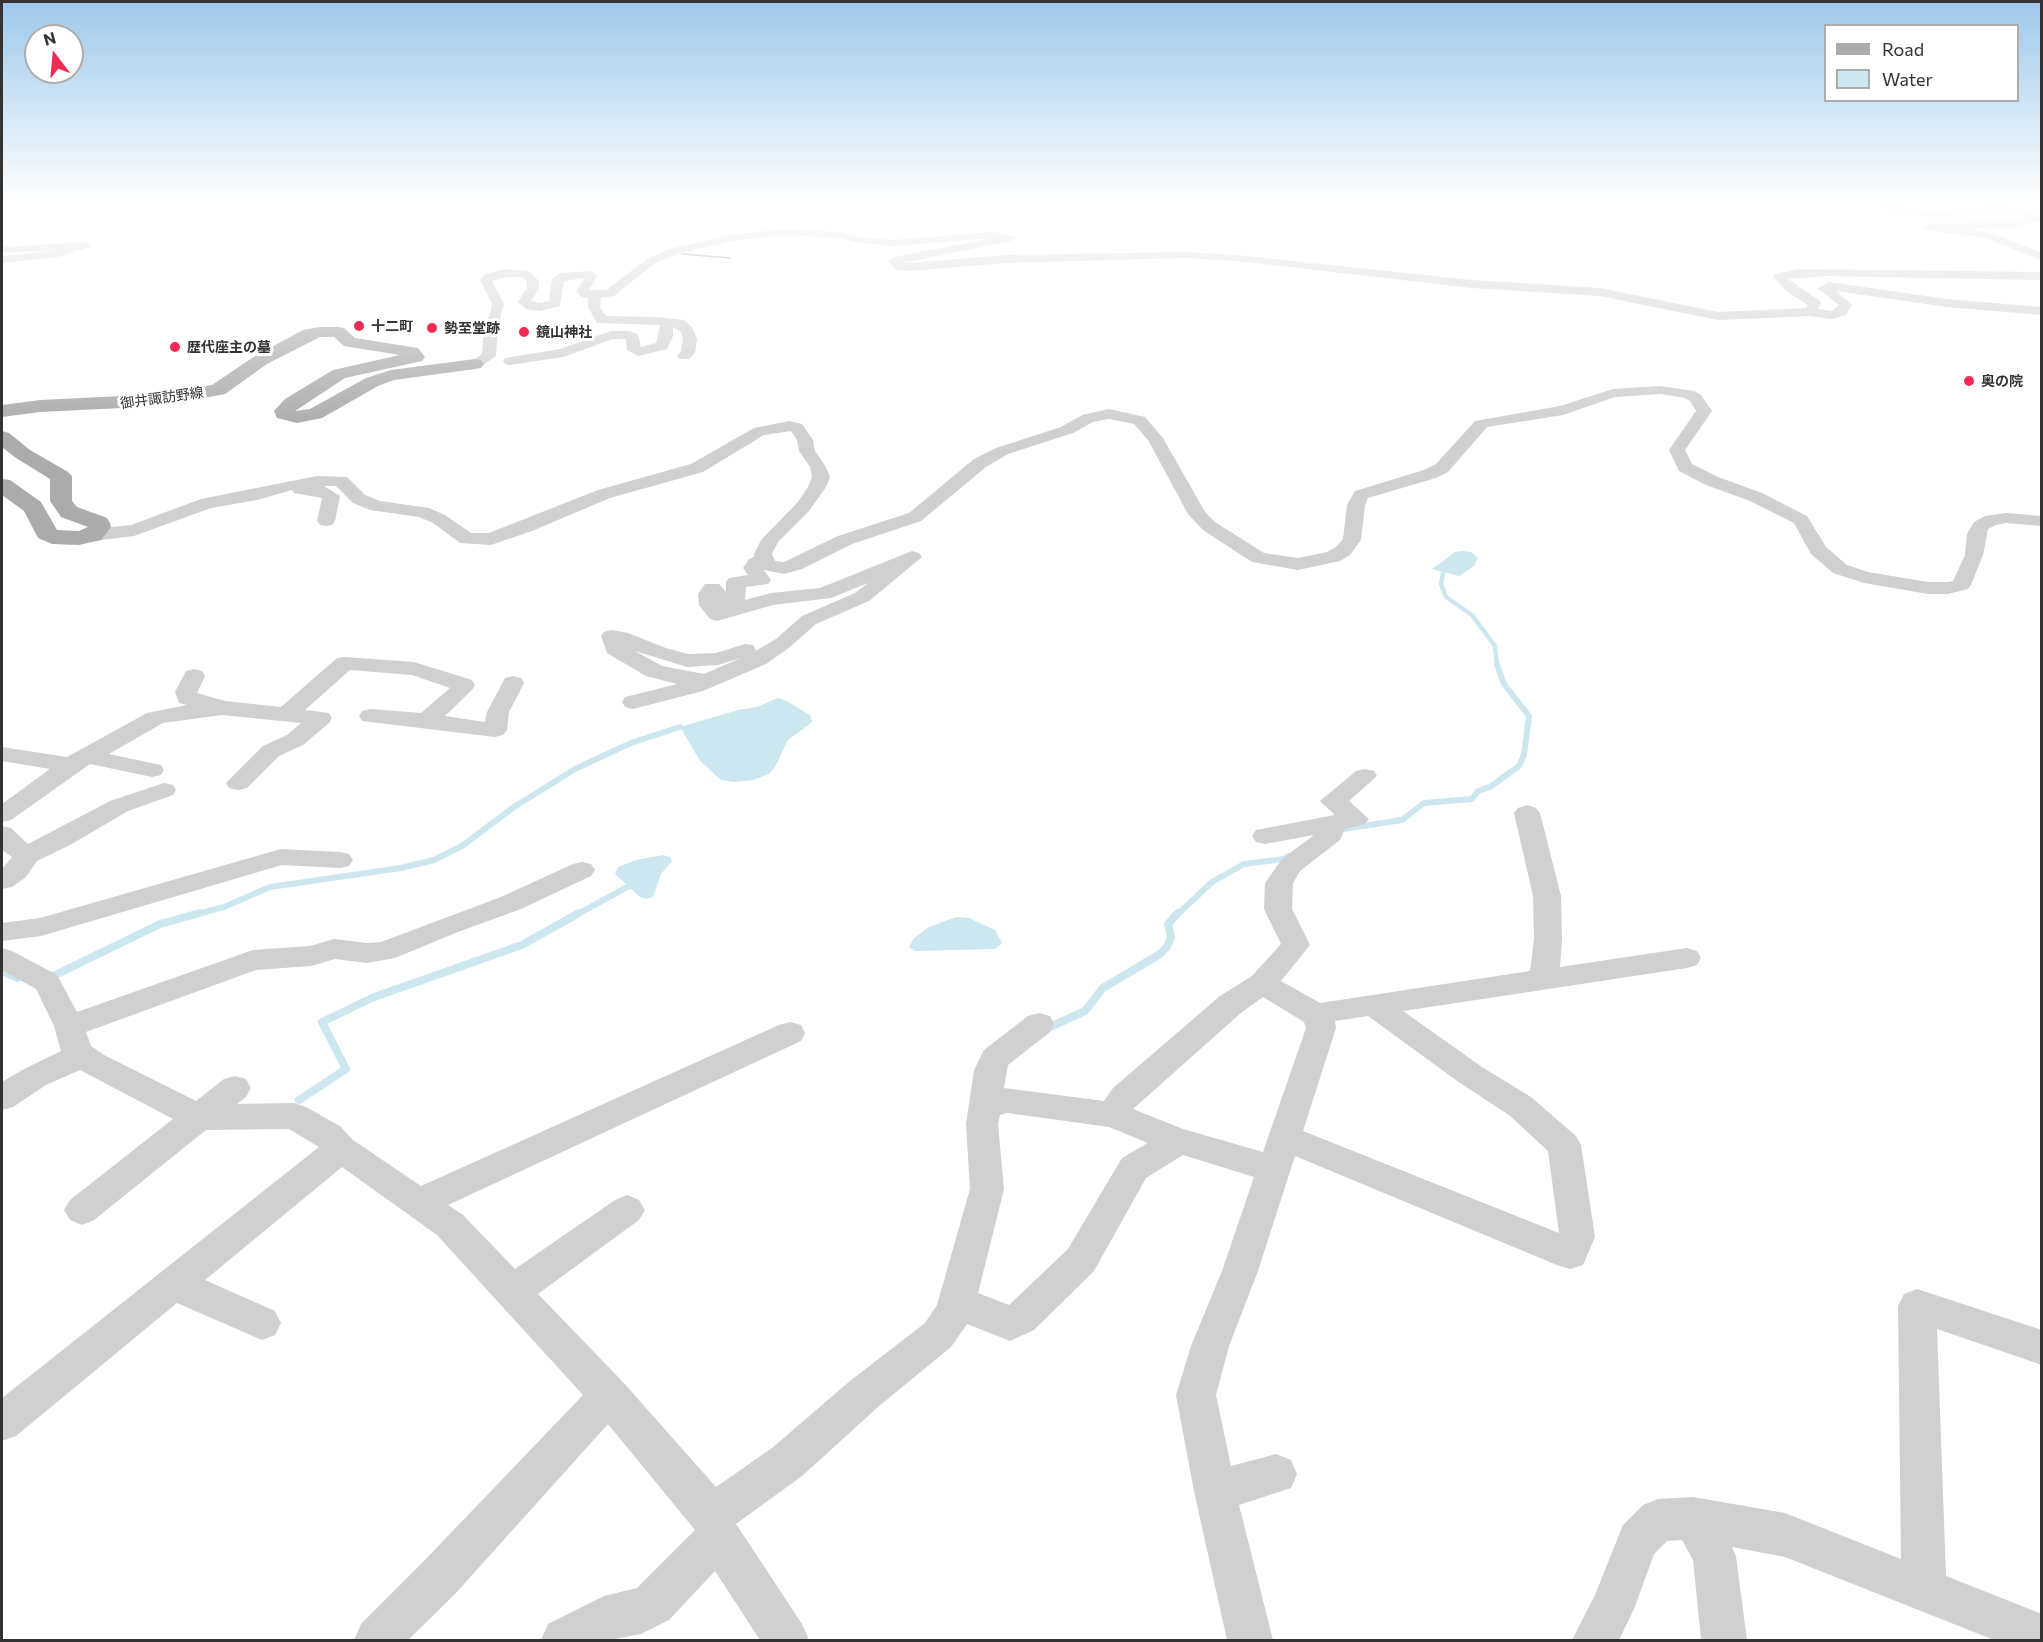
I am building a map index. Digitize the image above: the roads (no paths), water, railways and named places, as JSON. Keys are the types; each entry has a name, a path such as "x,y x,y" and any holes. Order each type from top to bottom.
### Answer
{"main road":[{"name":"御井諏訪野線","path":"2,411 40,406 133,403 218,390 261,360 309,334 320,332 338,332 350,342 412,352 416,357 339,374 292,403 284,414 297,417 315,414 372,382 391,375 475,364"},
{"path":"2,437 23,454 61,476 62,501 69,512 99,523 100,527 93,535 79,538 52,537 46,533 33,507 2,485"}],"street":[{"path":"475,364 489,356 491,326 497,311 498,304 487,279"},
{"path":"530,279 533,281 533,288 524,302 531,306 555,303 559,279"},
{"path":"590,279 582,292 595,295 610,293 628,279"},
{"path":"1432,279 1472,285 1600,292 1718,316 1810,312 1833,315 1845,308 1844,302 1823,288 1829,286 1947,303 2042,311"},
{"path":"1781,279 1815,304 1810,312"},
{"path":"595,295 594,307 602,320 679,323 687,330 690,339 688,353 684,356"},
{"path":"510,361 576,350 603,336 620,334 633,337 634,350 647,351 662,346 667,323"},
{"path":"710,680 679,678 654,671 615,648 611,636 621,637 687,661 705,661 741,652 804,618 847,605 862,597 912,557 825,594 771,600 717,615 709,605 708,594 712,588 728,606 736,599 736,582 761,580 753,568 756,563 795,565 845,540 915,517 980,463 1002,451 1067,430 1088,418 1109,414 1139,420 1155,438 1168,459 1197,514 1217,532 1260,558 1288,563 1316,562 1333,557 1352,540 1356,505 1361,495 1442,468 1481,424 1563,410 1613,393 1660,390 1689,394 1696,398 1704,411 1677,450 1685,467 1712,481 1756,497 1801,520 1818,550 1827,560 1840,568 1864,577 1905,586 1928,588 1948,588 1961,585 1974,555 1976,534 1980,526 1991,520 2006,518 2042,521"},
{"path":"93,535 134,530 207,503 317,481 341,481 358,499 376,506 423,512 439,519 467,538 491,539 604,494 696,468 760,431 796,427 805,440 807,451 821,477 803,507 770,540 763,554 771,564"},
{"path":"273,491 304,489 323,491 331,496 326,521"},
{"path":"633,702 710,680 758,658 783,644 809,620 825,612"},
{"path":"288,713 345,663 414,669 464,685 452,699 426,720"},
{"path":"194,676 186,692 187,698 218,704 222,708"},
{"path":"370,716 426,720 495,730 498,712 513,683"},
{"path":"2,815 78,760 155,718 174,713 222,708 321,718 295,740 271,751 238,783"},
{"path":"2,754 78,760 158,780 119,806 61,839 27,855 16,871 2,881"},
{"path":"1265,836 1333,828 1356,819 1333,801 1365,776"},
{"path":"1527,813 1528,826 1547,896 1548,939 1544,979"},
{"path":"1113,1115 1125,1097 1231,1004 1262,982 1296,945 1278,909 1279,883 1291,865 1333,828"},
{"path":"2,834 12,846 27,855"},
{"path":"2,932 41,927 281,857 340,860"},
{"path":"185,885 218,861"},
{"path":"69,1026 253,960 311,956 334,949 367,953 385,951 448,925 511,903 552,886 582,870"},
{"path":"2,958 47,982 69,1026 77,1052 93,1064 200,1117 294,1116 328,1135 341,1149 450,1225 609,1395 715,1526 786,1641"},
{"path":"1318,1016 1330,1011 1687,958"},
{"path":"1250,1641 1215,1491 1196,1395 1210,1346 1240,1270 1322,1028 1318,1016 1262,982"},
{"path":"985,1108 1005,1100 1113,1115 1175,1140 1280,1153 1570,1254 1577,1237 1564,1145 1520,1106 1471,1075 1374,1005"},
{"path":"564,1641 604,1619 641,1612 653,1604 715,1526 864,1394 938,1335 954,1312 981,1219 987,1189 982,1124 990,1070 995,1058 1039,1024"},
{"path":"418,1203 790,1033"},
{"path":"2,1098 35,1077 82,1055"},
{"path":"82,1210 235,1088"},
{"path":"954,1312 966,1307 986,1312 1010,1324 1021,1318 1081,1260 1134,1168 1170,1147 1175,1140"},
{"path":"2,1422 341,1149"},
{"path":"512,1292 627,1210"},
{"path":"174,1284 262,1323"},
{"path":"1924,1590 1917,1306 2042,1348"},
{"path":"377,1641 439,1578 609,1395"},
{"path":"1215,1491 1276,1474"},
{"path":"1694,1518 1714,1556 1724,1641"},
{"path":"1595,1641 1612,1609 1638,1540 1658,1520 1694,1518 1785,1535 2042,1637"}],"water":[{"path":"1455,552 1471,552 1478,558 1474,566 1459,576 1432,569"},
{"path":"778,698 811,716 812,722 788,740 775,767 769,774 753,780 733,782 721,780 700,761 680,727 738,710 757,707"},
{"path":"663,855 670,857 672,861 661,874 653,897 646,899 640,897 615,874 618,867 636,860"},
{"path":"956,917 969,918 995,930 1002,943 995,949 915,951 909,947 914,938 929,927"}],"waterway":[{"path":"1443,573 1441,584 1446,597 1472,615 1495,646 1497,666"},
{"path":"1337,830 1402,820 1424,803 1472,799 1478,791 1490,787 1519,766 1524,755 1529,716 1504,684 1497,665"},
{"path":"194,915 224,907 270,887 401,868 434,860 462,846 514,807 575,769 631,743 680,727"},
{"path":"1177,915 1212,882 1244,864 1284,859 1288,856"},
{"path":"576,915 629,886"},
{"path":"51,977 160,924 200,913"},
{"path":"299,1100 346,1069 322,1022 374,997 522,945 579,913"},
{"path":"1048,1028 1085,1011 1103,988 1160,954 1167,947 1171,937 1168,924 1178,913"},
{"path":"2,971 17,978"}],"place":[{"name":"十二町","path":"359,326"},
{"name":"勢至堂跡","path":"432,328"},
{"name":"鏡山神社","path":"524,332"},
{"name":"歴代座主の墓","path":"175,347"},
{"name":"奥の院","path":"1969,381"}]}
